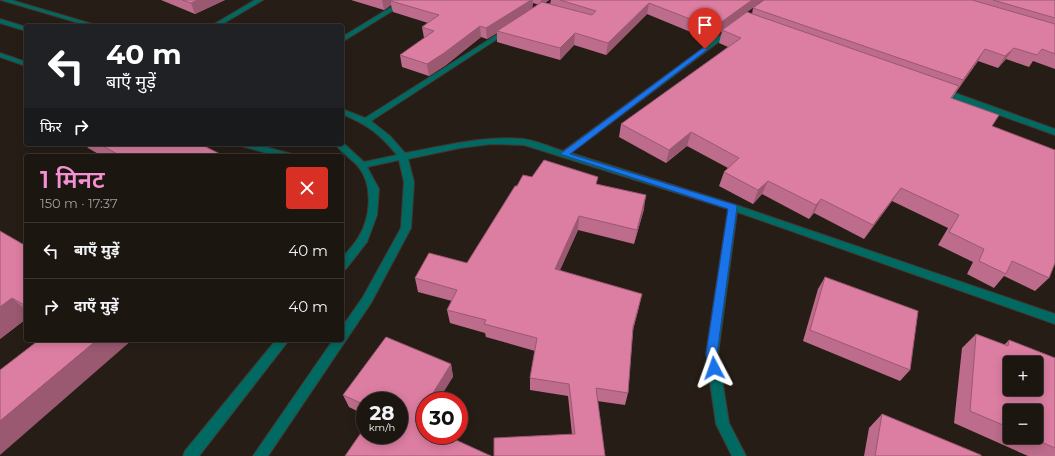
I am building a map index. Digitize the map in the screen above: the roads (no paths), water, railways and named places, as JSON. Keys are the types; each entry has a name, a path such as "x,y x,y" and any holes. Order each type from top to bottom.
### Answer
{"street":[{"path":"4,0 89,24"},
{"path":"218,24 260,0"},
{"path":"344,39 407,0"},
{"path":"0,21 24,28"},
{"path":"366,121 515,25"},
{"path":"564,154 737,26"},
{"path":"0,55 24,63"},
{"path":"936,90 1055,132"},
{"path":"344,112 366,121 387,138 403,157 409,182 406,228 367,300 344,333"},
{"path":"362,165 460,145 491,141 525,142 733,207 1055,319"},
{"path":"250,146 278,154"},
{"path":"340,146 347,156 362,165 374,189 372,215 363,239 344,263"},
{"path":"733,207 712,354 723,424 739,456"},
{"path":"190,456 281,342"},
{"path":"260,456 339,342"}]}
